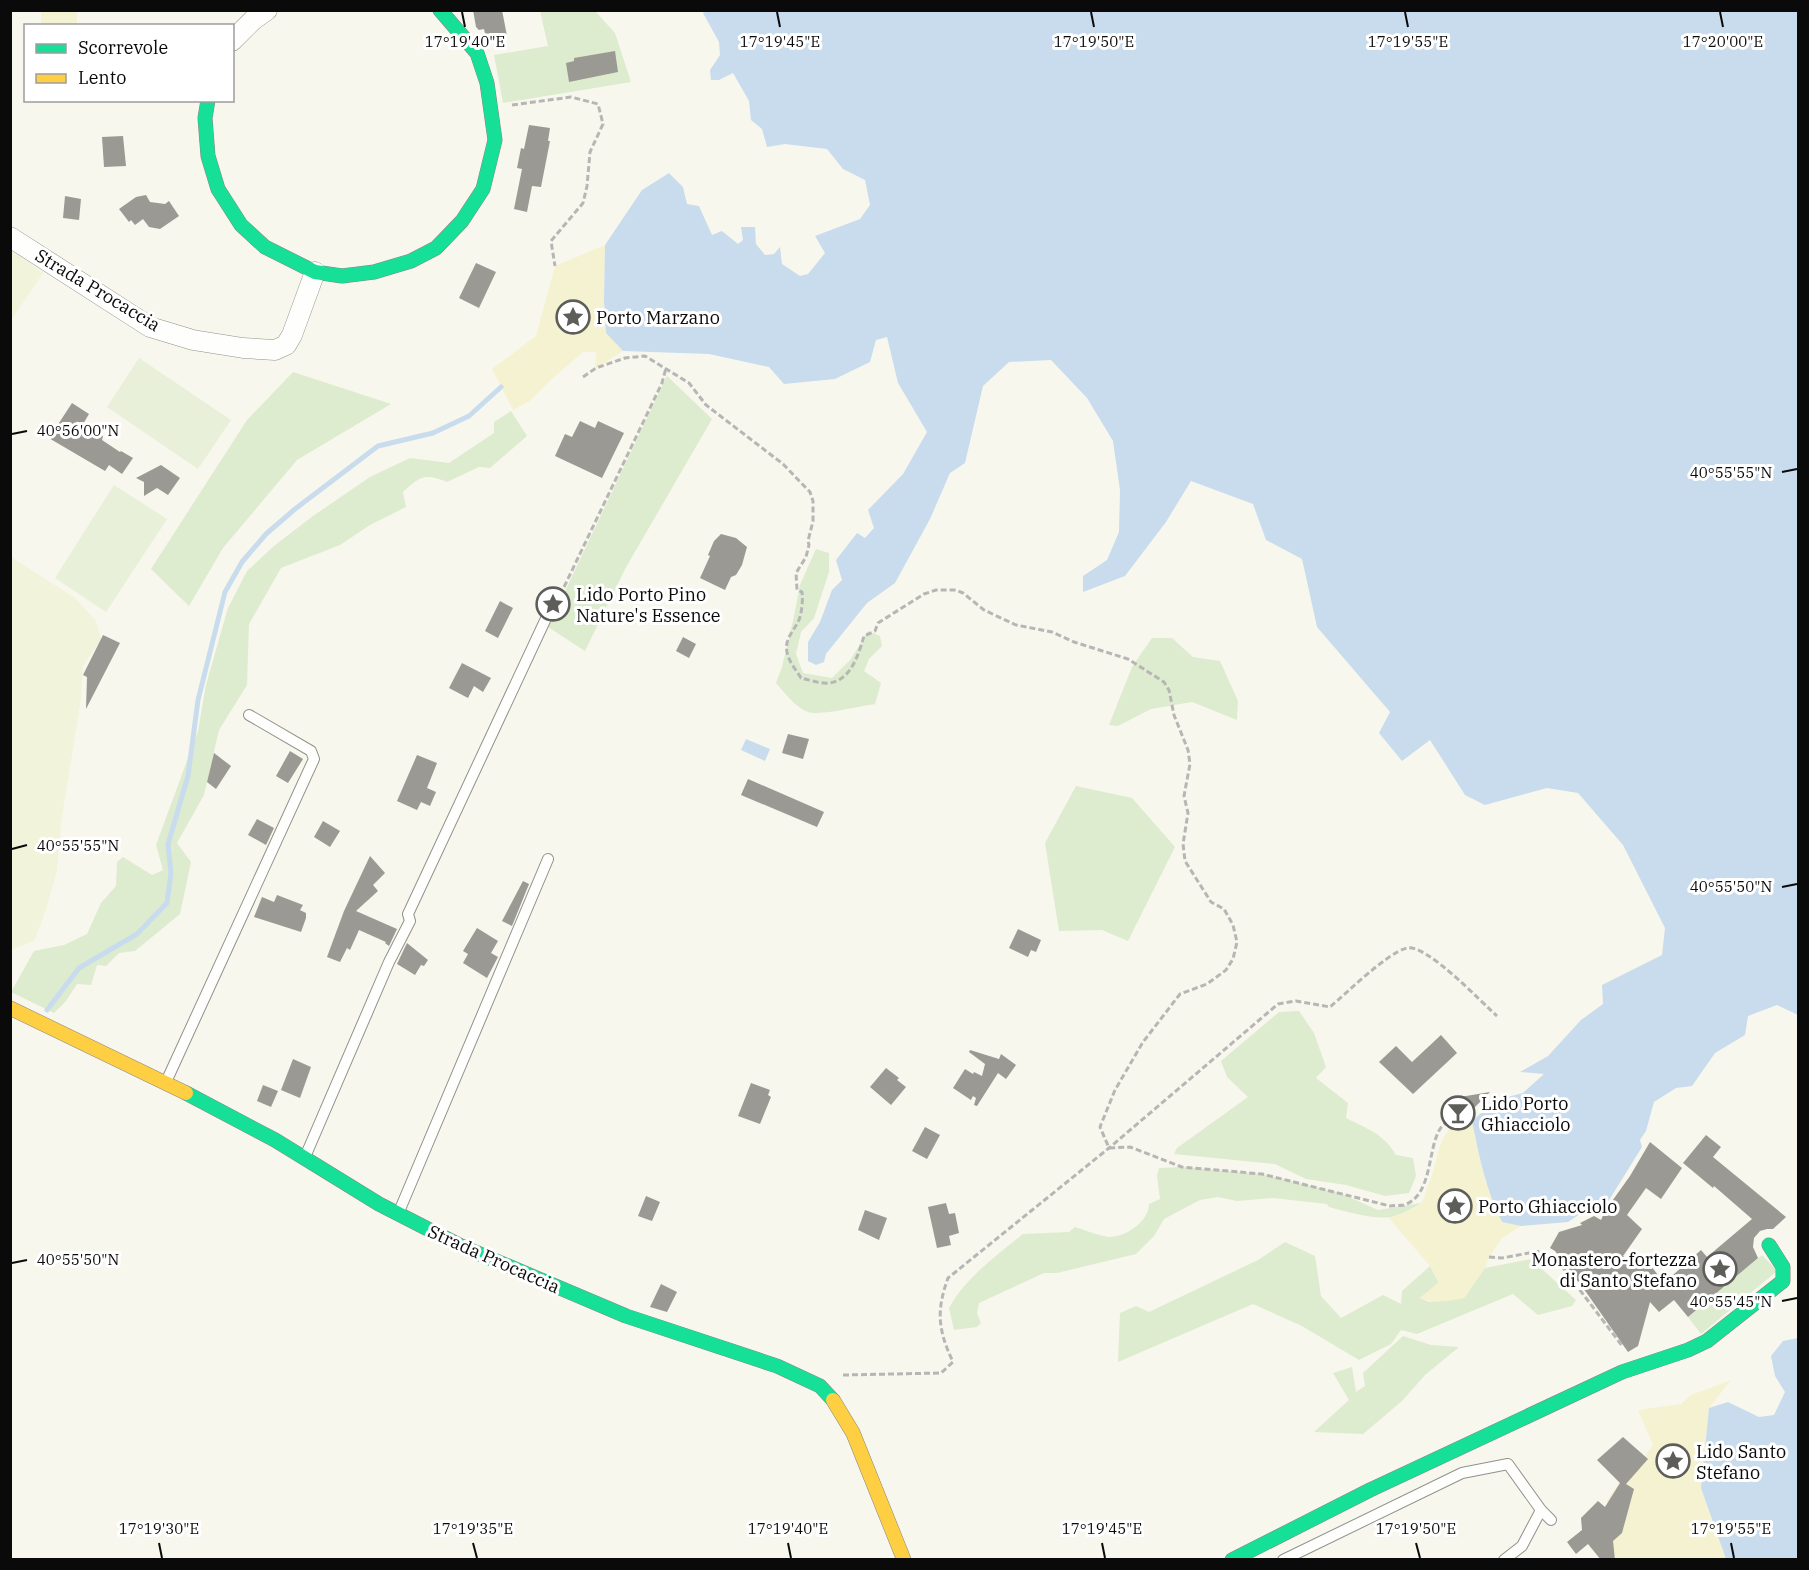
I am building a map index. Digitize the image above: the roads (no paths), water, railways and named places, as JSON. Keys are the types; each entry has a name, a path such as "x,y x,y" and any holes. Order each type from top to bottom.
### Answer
{"street":[{"path":"234,39 267,10"},
{"path":"208,102 205,118 208,156 218,189 240,225 265,247 315,272 342,276 374,272 411,261 436,248 462,221 483,189 495,140 487,83 477,53 440,10"},
{"name":"Strada Procaccia","path":"10,237 150,327 193,340 243,348 275,350 286,345 292,335 315,272"},
{"name":"Strada Procaccia","path":"10,1008 166,1082 275,1140 398,1214 461,1246 626,1316 777,1366 820,1386 831,1396 853,1433 904,1560"},
{"path":"1232,1560 1381,1485 1622,1372 1688,1350 1707,1341 1783,1281 1786,1273 1769,1245"}],"lane":[{"path":"305,1158 410,921 408,914 556,597"},
{"path":"166,1082 314,759 311,751 249,715"},
{"path":"398,1214 548,859"},
{"path":"1283,1560 1297,1557 1462,1473 1508,1464 1541,1510 1551,1520"},
{"path":"1504,1560 1522,1546 1541,1510"},
{"path":"1297,1557 1300,1525"}],"water":[{"path":"706,11 1798,11 1798,1015 1777,1005 1748,1016 1745,1035 1715,1053 1692,1086 1676,1088 1654,1102 1646,1131 1640,1140 1642,1147 1606,1205 1580,1214 1568,1222 1521,1226 1502,1222 1487,1185 1472,1121 1496,1100 1523,1093 1544,1074 1520,1072 1548,1056 1581,1020 1603,1004 1602,985 1662,955 1665,928 1623,845 1578,793 1547,788 1485,805 1465,795 1430,740 1402,761 1379,733 1390,712 1317,627 1302,559 1266,540 1253,504 1191,481 1166,522 1125,576 1083,592 1083,576 1107,560 1119,532 1120,490 1113,441 1087,398 1051,360 1009,362 983,386 965,463 950,473 930,519 895,583 867,603 826,654 824,662 816,665 808,661 808,642 820,622 832,590 842,580 836,560 857,533 865,538 874,528 868,510 903,474 927,432 898,383 887,337 876,340 870,362 835,379 784,384 769,367 709,354 623,351 606,333 605,245 642,190 669,173 683,187 687,204 699,206 712,235 722,231 738,244 743,240 741,227 755,227 756,244 765,255 774,254 780,247 782,264 800,276 808,274 825,253 815,236 860,219 870,205 865,180 843,169 827,149 785,144 767,147 762,129 751,120 749,101 733,73 719,80 711,80 710,70 720,55 719,42 703,13"},
{"path":"746,739 770,749 765,761 741,750"},
{"path":"1798,1338 1798,1559 1726,1559 1701,1488 1709,1408 1728,1402 1759,1417 1774,1415 1785,1392 1775,1376 1771,1356 1783,1341"}],"waterway":[{"path":"47,1010 79,968 137,934 167,903 171,873 168,844 188,776 198,700 225,592 242,562 266,534 295,509 378,446 433,433 469,416 501,387"}],"place":[{"name":"Porto Marzano","path":"573,317"},
{"name":"Lido Porto Pino Nature's Essence","path":"553,604"},
{"name":"Lido Porto Ghiacciolo","path":"1458,1113"},
{"name":"Porto Ghiacciolo","path":"1455,1206"},
{"name":"Monastero-fortezza di Santo Stefano","path":"1720,1269"},
{"name":"Lido Santo Stefano","path":"1673,1461"}]}
